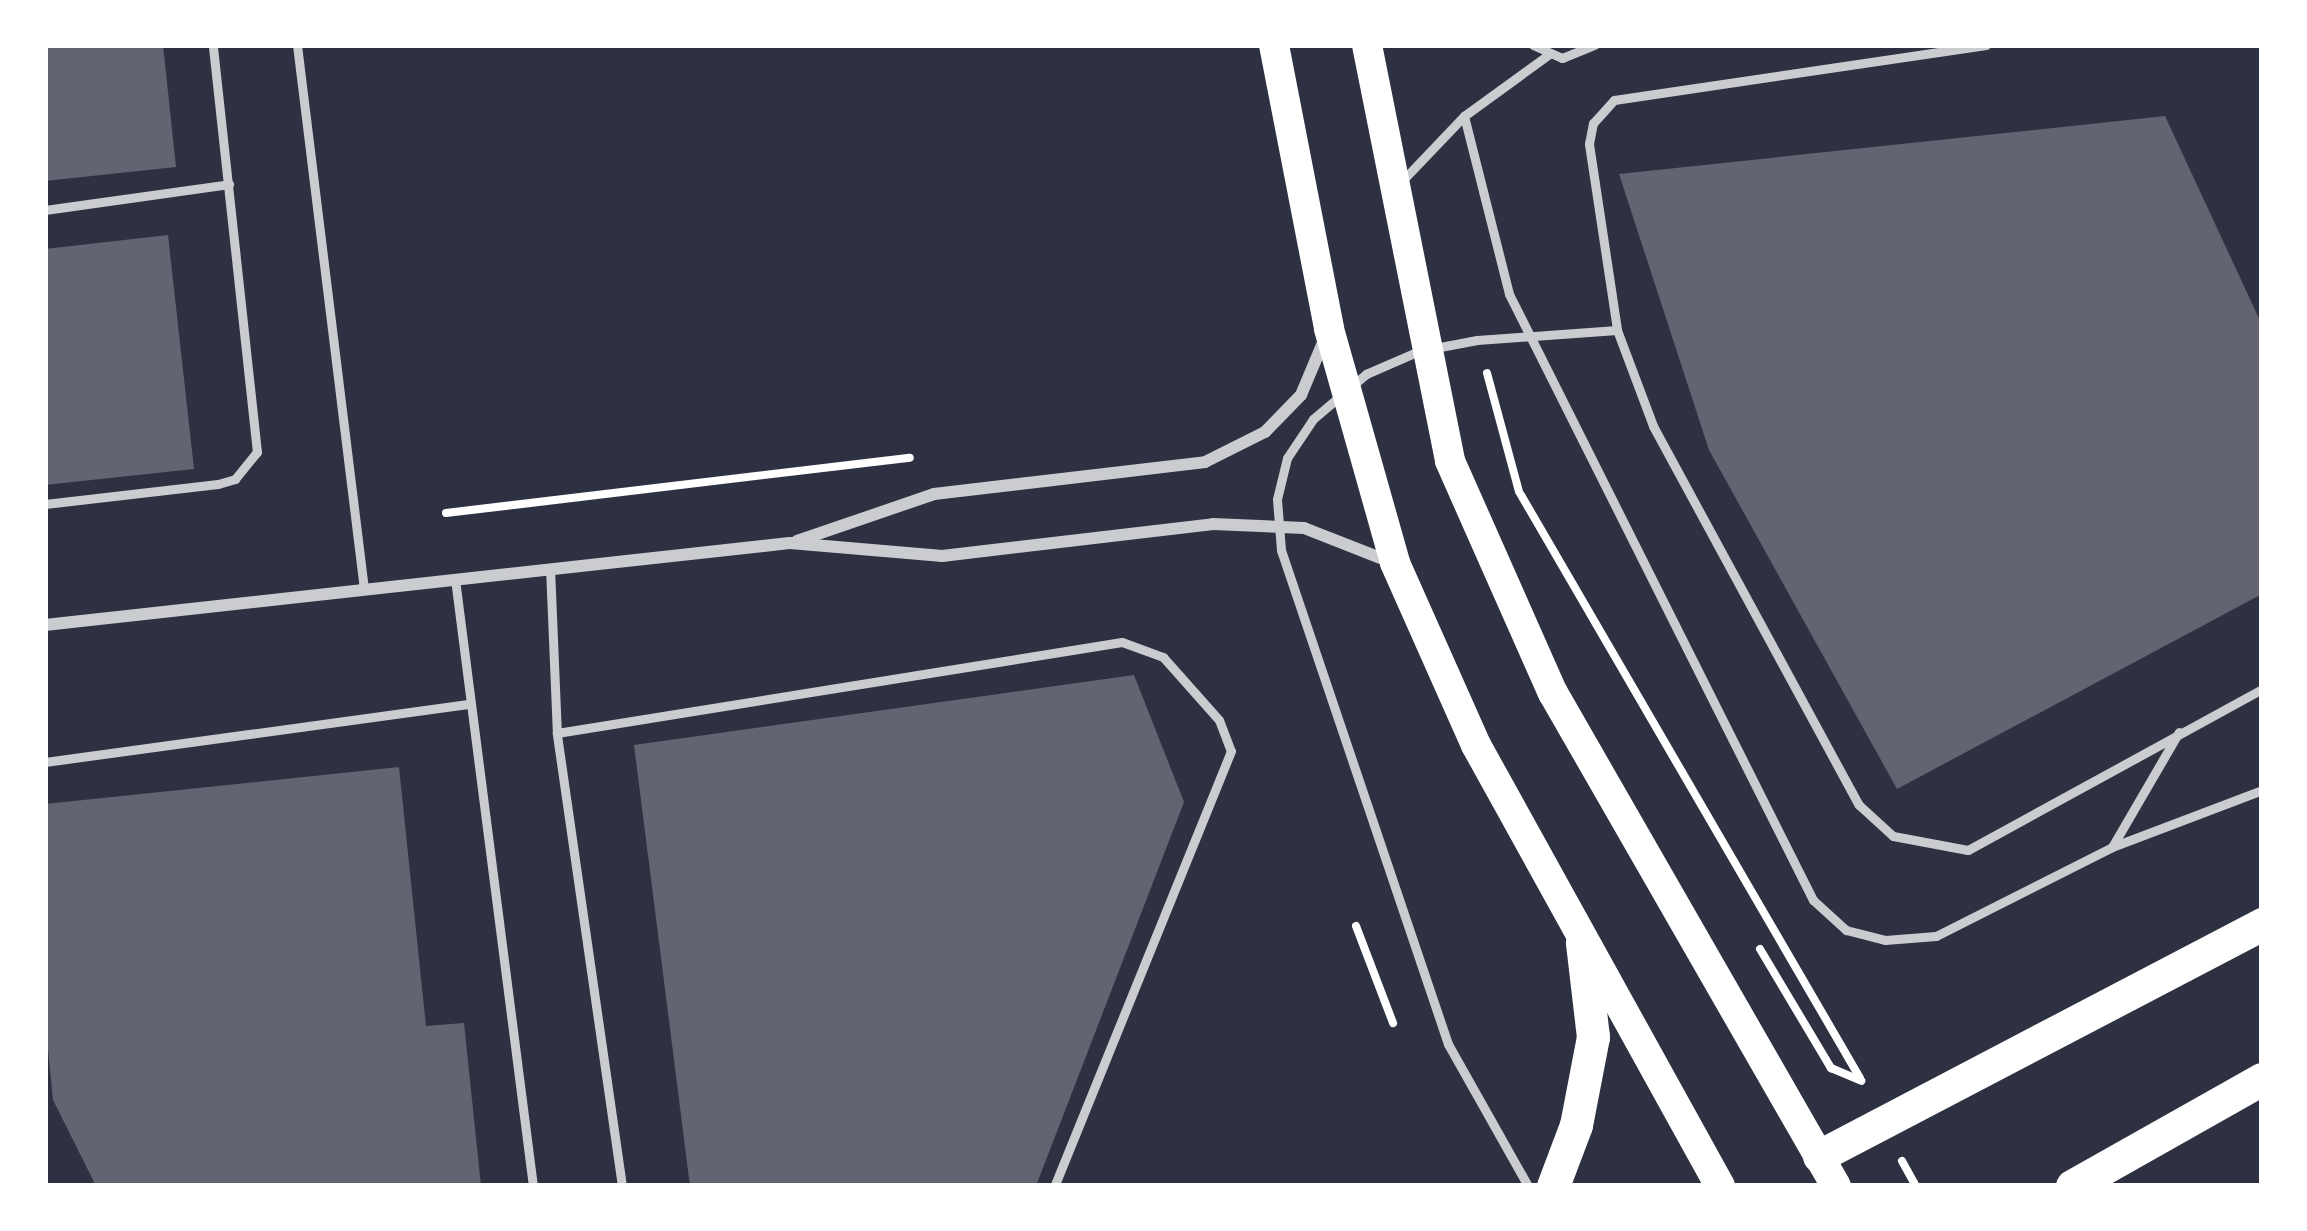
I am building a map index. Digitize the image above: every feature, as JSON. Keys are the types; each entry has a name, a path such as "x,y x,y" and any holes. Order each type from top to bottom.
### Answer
{"highway":[{"path":"1819,1156 2262,924"},
{"path":"1553,1186 1576,1125 1593,1036 1582,943"},
{"path":"2072,1186 2262,1079"}],"main road":[{"path":"1274,45 1329,329 1395,563 1438,669 1582,943 1720,1186"},
{"path":"1367,45 1439,415 1468,503 1553,693 1837,1186"}],"street":[{"path":"790,543 934,494 1205,462 1265,432 1301,395 1329,329"},
{"path":"45,625 790,543 941,556 1213,524 1304,528 1395,563"}],"lane":[{"path":"45,504 218,484 248,467 259,433 213,45"},
{"path":"297,45 364,589"},
{"path":"1533,45 1548,55 1575,57 1595,45"},
{"path":"1986,45 1614,100 1593,123 1589,144 1617,330 1653,426 1859,805 1893,836 1968,850 2181,729 2262,689"},
{"path":"1394,190 1464,116 1548,55"},
{"path":"1464,116 1509,294 1813,900 1846,930 1885,940 1936,936 2112,847 2262,790"},
{"path":"45,210 229,184"},
{"path":"1528,1186 1448,1044 1281,550 1277,499 1286,458 1313,419 1366,374 1419,351 1478,340 1617,330"},
{"path":"550,568 557,733 622,1186"},
{"path":"454,578 533,1186"},
{"path":"557,733 1122,641 1163,657 1219,720 1232,751 1054,1186"},
{"path":"45,762 468,704"},
{"path":"2112,847 2181,729"}],"path":[{"path":"446,512 921,457"},
{"path":"1540,555 1518,490 1862,1081 1831,1068 1757,946"},
{"path":"1356,926 1393,1023"}],"building":[{"path":"45,45 163,45 176,167 45,181"},
{"path":"2165,116 2262,325 2262,594 1897,789 1709,450 1619,174"},
{"path":"168,235 194,469 45,485 45,249"},
{"path":"1134,675 1184,802 1036,1186 690,1186 634,745"},
{"path":"399,767 426,1026 464,1023 481,1186 96,1186 53,1100 45,1019 45,804"}]}
